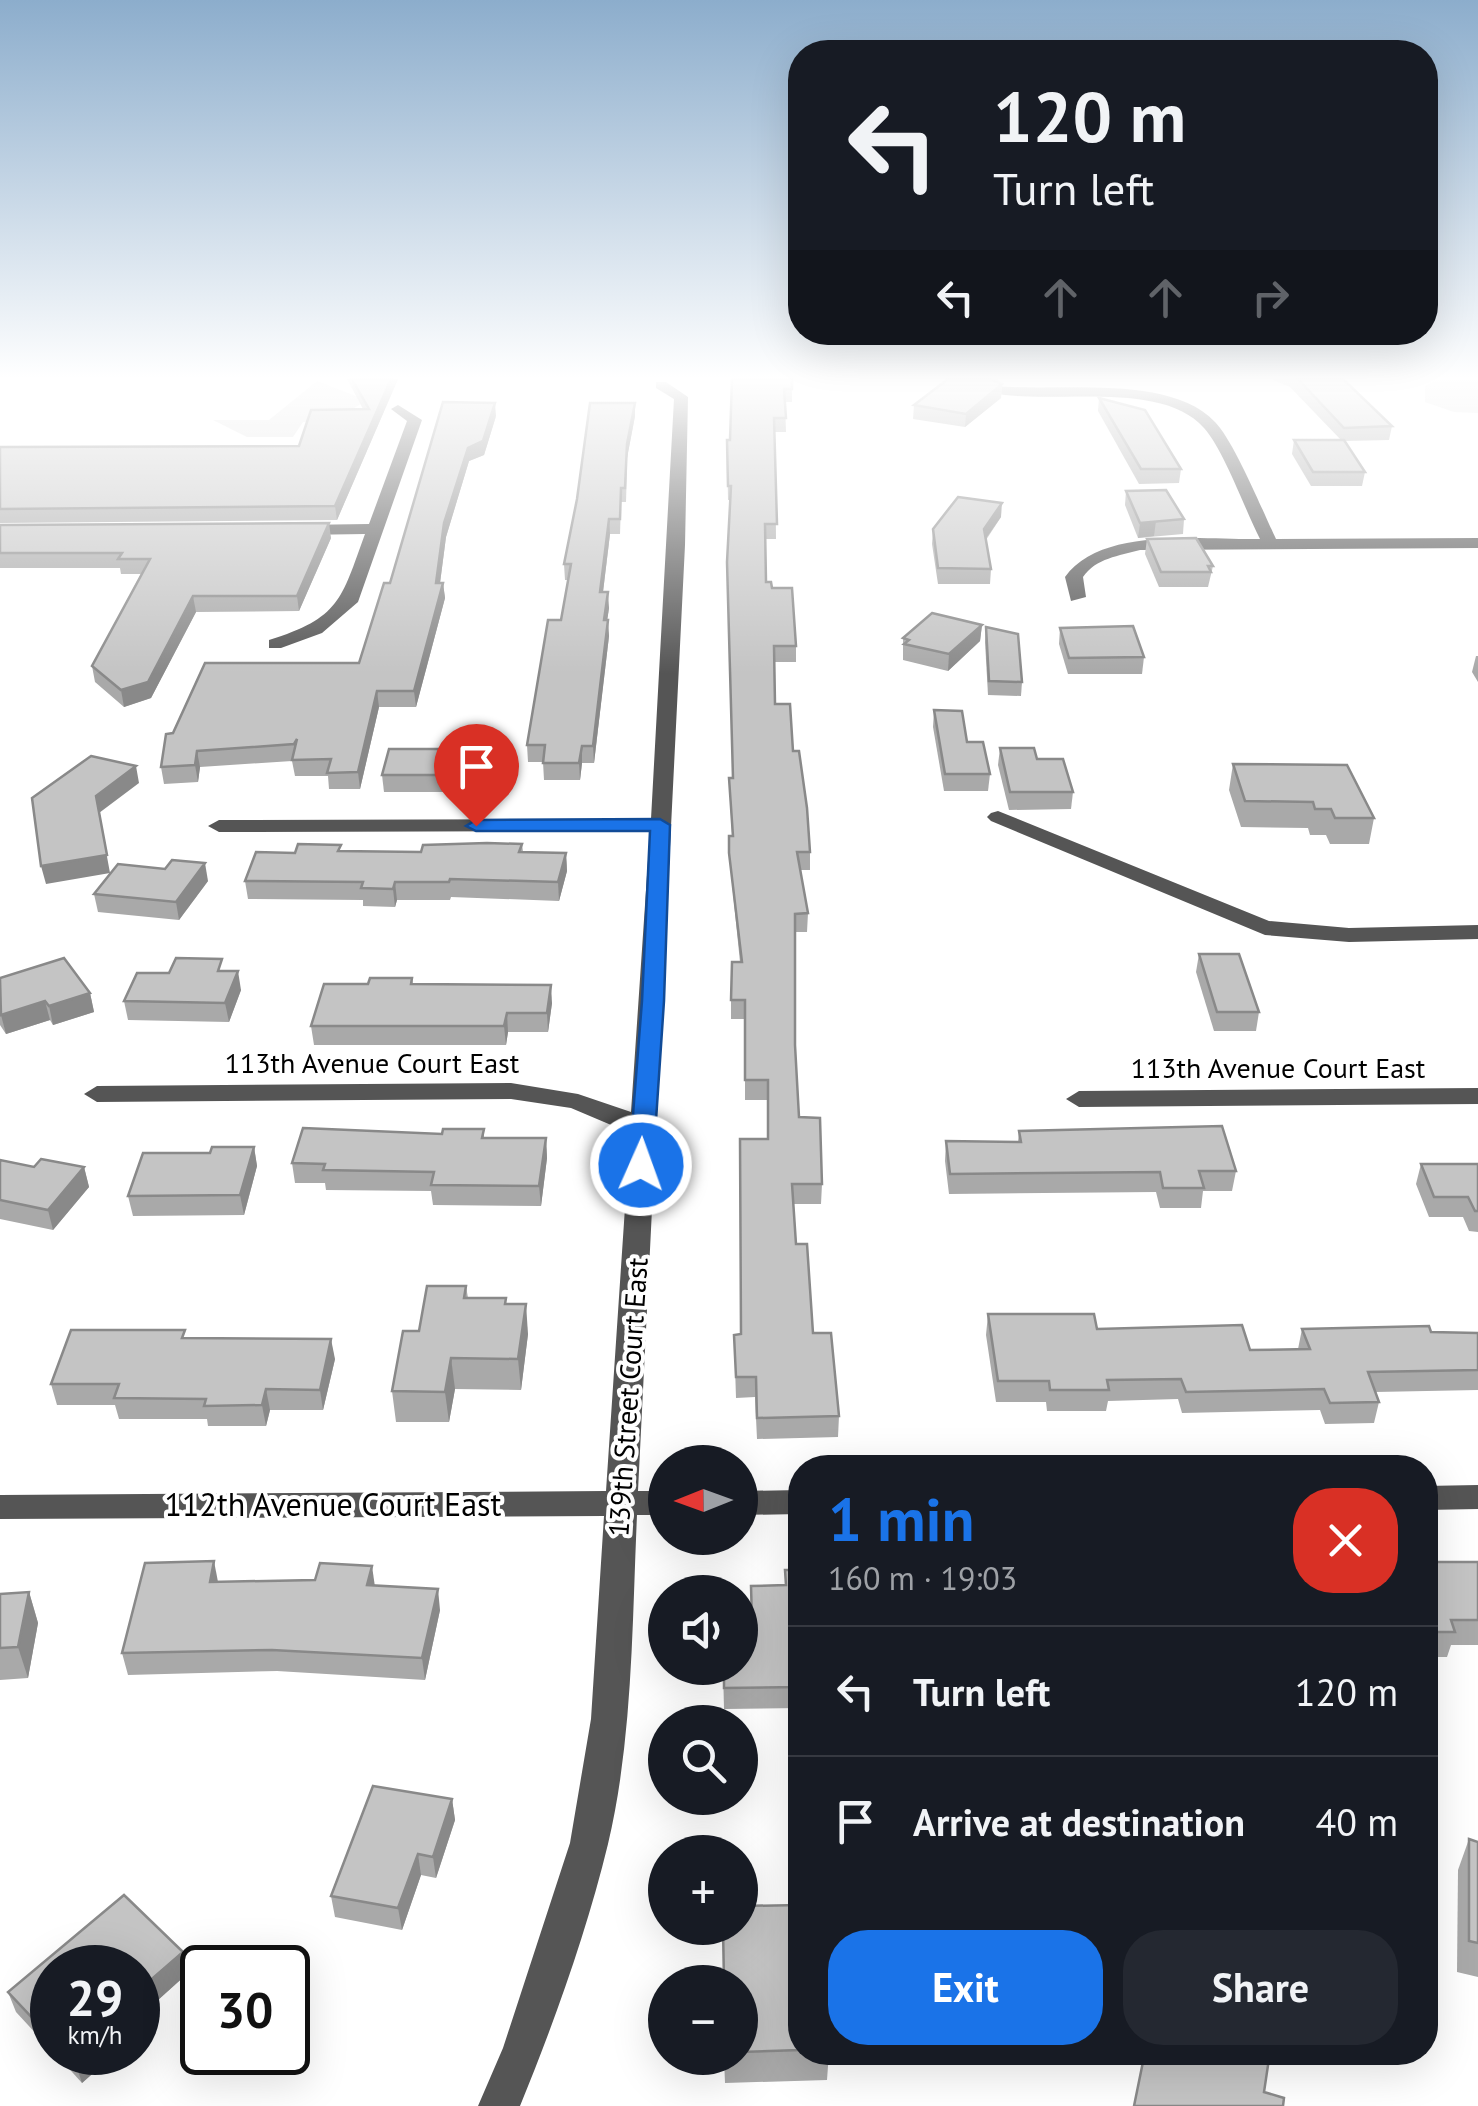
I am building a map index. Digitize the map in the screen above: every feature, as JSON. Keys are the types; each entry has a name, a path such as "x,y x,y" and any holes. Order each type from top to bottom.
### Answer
{"street":[{"path":"275,644 314,632 334,620 357,586 396,477"},
{"name":"139th Street Court East","path":"500,2106 523,2050 589,1843 609,1719 641,1128 653,1001 679,477"},
{"path":"1237,477 1270,542"},
{"path":"287,530 378,530"},
{"path":"1077,597 1074,577 1083,564 1117,549 1160,543 1478,542"},
{"path":"998,816 1266,928 1349,935 1478,932"},
{"path":"218,826 660,825"},
{"name":"113th Avenue Court East","path":"96,1094 511,1090 573,1100 613,1112 641,1128"},
{"name":"113th Avenue Court East","path":"1079,1099 1478,1096"},
{"path":"1438,1498 1478,1497"},
{"path":"758,1502 788,1502"},
{"name":"112th Avenue Court East","path":"0,1507 648,1503"}],"building":[{"path":"0,477 348,477 335,506 0,509"},
{"path":"421,477 459,477 444,523 436,583 443,583 414,691 377,691 358,772 327,773 331,759 292,760 297,739 294,744 197,751 195,765 161,767 166,734 173,733 205,663 359,663 384,583 390,583"},
{"path":"580,477 625,477 625,488 621,488 620,519 609,519 600,592 608,592 604,620 608,620 593,746 582,746 579,763 543,763 545,745 527,745 548,620 561,620 571,564 564,564"},
{"path":"728,477 776,477 777,524 765,524 766,582 771,582 772,588 792,588 796,646 774,646 775,704 790,704 793,751 799,751 807,808 810,852 797,852 808,913 795,914 795,1045 799,1117 820,1118 822,1184 792,1184 796,1244 807,1244 813,1333 831,1333 839,1416 757,1418 756,1377 736,1377 734,1335 741,1334 740,1139 768,1139 768,1080 745,1080 745,1000 731,1000 732,962 742,962 729,853 729,836 733,836 729,778 733,778"},
{"path":"1166,490 1184,519 1140,523 1126,491"},
{"path":"958,497 1002,503 984,529 991,569 938,568 933,529"},
{"path":"329,523 297,596 193,596 148,682 121,690 92,666 150,559 118,559 122,553 0,553 0,525"},
{"path":"1196,538 1213,566 1208,566 1211,572 1161,572 1147,539"},
{"path":"932,613 982,625 949,654 904,644 909,640 903,638"},
{"path":"1133,626 1144,657 1069,658 1060,628"},
{"path":"986,627 1018,634 1022,682 989,681"},
{"path":"934,710 962,711 967,742 983,742 990,774 945,774"},
{"path":"1000,748 1034,748 1037,759 1063,759 1073,792 1010,792"},
{"path":"389,749 473,749 468,775 382,775"},
{"path":"91,756 136,766 96,796 107,855 41,866 32,798"},
{"path":"1233,764 1347,765 1374,818 1335,818 1331,809 1315,809 1313,802 1245,801"},
{"path":"298,844 341,845 338,851 421,852 423,845 522,844 519,852 566,853 558,882 450,879 395,882 393,889 361,888 363,882 245,881 256,852 295,853"},
{"path":"172,860 205,863 176,902 94,894 118,864 165,869"},
{"path":"1199,954 1239,954 1259,1012 1217,1012"},
{"path":"64,958 90,993 49,1006 45,1001 1,1015 0,978"},
{"path":"176,958 222,959 218,971 238,971 225,1003 124,1001 137,973 169,973"},
{"path":"370,978 412,978 411,984 551,985 547,1013 507,1013 504,1026 311,1026 324,984 368,984"},
{"path":"1222,1126 1236,1171 1199,1171 1204,1188 1163,1188 1160,1172 950,1174 946,1141 1021,1142 1019,1131"},
{"path":"303,1128 442,1134 443,1129 484,1129 482,1138 546,1138 539,1186 431,1185 434,1172 323,1170 325,1164 292,1163"},
{"path":"212,1147 254,1147 240,1195 128,1196 143,1153 210,1153"},
{"path":"41,1159 84,1167 48,1210 0,1200 0,1160 34,1167"},
{"path":"1421,1164 1478,1164 1478,1211 1468,1197 1434,1197"},
{"path":"427,1286 466,1286 464,1298 506,1298 505,1304 526,1304 518,1359 451,1358 445,1392 392,1391 403,1331 419,1331"},
{"path":"988,1314 1094,1314 1097,1329 1242,1325 1250,1350 1310,1349 1302,1329 1429,1326 1431,1332 1478,1333 1478,1370 1368,1372 1379,1402 1330,1403 1324,1389 1186,1392 1181,1379 1107,1380 1109,1390 1050,1390 1049,1381 998,1381"},
{"path":"71,1330 185,1330 182,1338 331,1339 320,1390 266,1389 262,1405 204,1406 206,1399 114,1398 119,1384 51,1384"},
{"path":"214,1561 210,1582 315,1580 320,1563 372,1566 367,1585 438,1589 422,1658 272,1650 122,1653 145,1563"},
{"path":"1438,1562 1478,1562 1478,1620 1451,1620 1455,1632 1438,1632"},
{"path":"788,1570 788,1687 724,1688 758,1685 758,1586 786,1585"},
{"path":"29,1592 18,1647 0,1648 0,1594"},
{"path":"373,1786 452,1799 433,1857 418,1854 398,1908 331,1896"},
{"path":"1469,1839 1478,1842 1478,1943 1469,1941"},
{"path":"124,1895 180,1949 180,1955 160,1972 160,1945 64,1945"},
{"path":"788,1905 788,2050 758,2051 758,1965 724,1965 723,1945 758,1945 758,1906"},
{"path":"30,1974 30,2016 8,1992"},
{"path":"1142,2065 1268,2065 1264,2092 1284,2098 1283,2106 1134,2106"}],"route":[{"path":"476,826 660,825 641,1165"}]}
